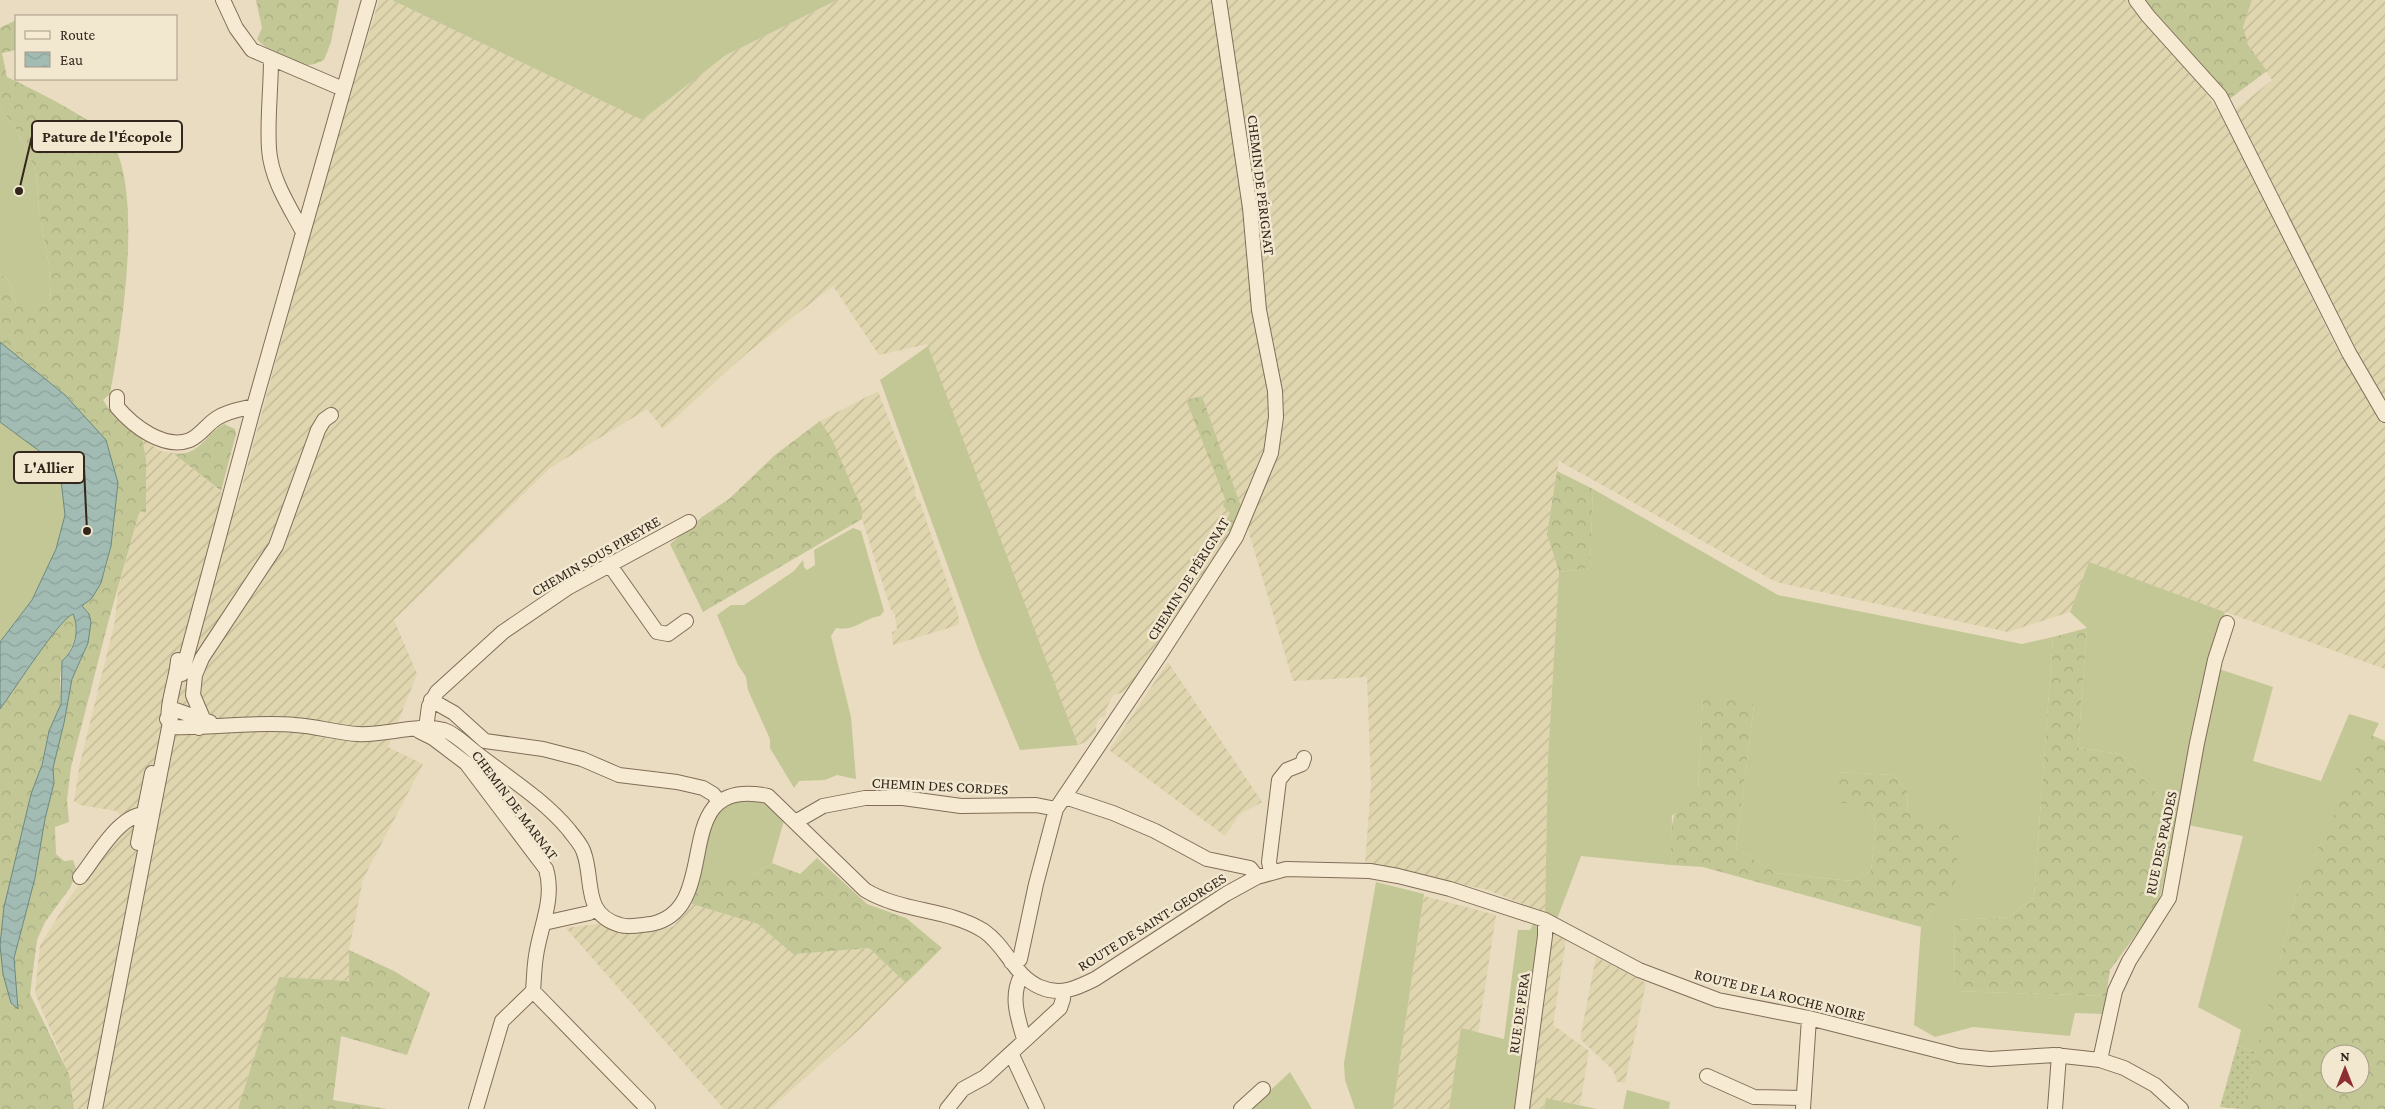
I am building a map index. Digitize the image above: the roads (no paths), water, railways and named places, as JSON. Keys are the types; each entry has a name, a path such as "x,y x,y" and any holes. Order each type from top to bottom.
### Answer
{"street":[{"path":"223,0 236,28 252,50 343,89"},
{"path":"168,720 302,232 369,0"},
{"name":"CHEMIN DE PÉRIGNAT","path":"1011,962 1020,959 1036,884 1056,809 1161,654 1236,537 1271,453 1276,417 1274,390 1259,310 1250,208 1219,0"},
{"path":"2136,0 2148,16 2220,96 2349,354 2385,415"},
{"path":"271,59 269,150 275,174 285,199 302,232"},
{"path":"118,397 117,407 128,420 154,436 176,443 191,440 218,417 254,406"},
{"path":"200,724 202,716 193,695 196,675 202,658 276,546 318,430 324,420 331,415"},
{"path":"95,1109 148,814 168,720 178,660 224,518"},
{"name":"CHEMIN SOUS PIREYRE","path":"431,700 503,632 545,602 609,564 689,522"},
{"path":"609,564 657,632 668,634 686,621"},
{"name":"RUE DES PRADES","path":"2100,1060 2115,992 2129,961 2169,898 2197,743 2216,660 2227,623"},
{"path":"176,694 193,695"},
{"path":"421,729 431,700 454,713 486,741 543,749 582,759 619,775 677,782 703,788 713,794 719,801"},
{"path":"168,720 220,725 295,724 357,734 421,729 449,732 549,808 584,851 591,899 596,909 620,925 638,926 660,922 675,914 684,903 692,881 699,843 708,817 719,801 738,794 752,792 768,796 797,821 866,890 883,901 967,922 985,932 1022,976 1040,987 1063,991 1060,1008 985,1076 963,1089 947,1109"},
{"name":"CHEMIN DE MARNAT","path":"421,729 466,763 546,869 549,880 549,897 536,956 533,991"},
{"path":"1065,797 1113,813 1155,830 1208,858 1250,868 1264,875 1269,862 1280,780 1287,770 1302,764 1304,758"},
{"name":"CHEMIN DES CORDES","path":"797,821 823,806 865,798 904,798 960,806 1036,805 1056,809"},
{"path":"80,878 123,822 148,814"},
{"name":"ROUTE DE LA ROCHE NOIRE","path":"1264,875 1286,869 1342,869 1398,876 1545,920 1615,958 1664,981 1718,1000 1809,1018 1959,1056 1990,1059 2059,1055 2100,1060 2124,1068 2155,1085 2181,1109"},
{"name":"ROUTE DE SAINT-GEORGES","path":"1063,991 1076,988 1095,979 1226,894 1264,875"},
{"path":"544,923 589,913 596,909"},
{"name":"RUE DE PERA","path":"1522,1109 1545,936 1545,920"},
{"path":"1022,976 1016,985 1015,1008 1024,1039"},
{"path":"476,1109 502,1021 533,991 648,1109"},
{"path":"1707,1076 1754,1097 1803,1104 1809,1018"},
{"path":"1011,1053 1037,1109"},
{"path":"2055,1109 2059,1055"},
{"path":"1241,1109 1263,1088"}],"water":[{"path":"0,342 65,395 106,440 118,483 111,546 101,583 92,598 82,606 89,614 91,622 88,643 72,679 53,768 54,783 45,819 35,878 14,958 18,1009 11,1003 3,974 0,945 4,907 31,794 42,765 49,731 61,704 62,661 73,646 76,627 73,614 47,642 0,709 0,642 32,600 56,549 65,515 58,454 42,453 0,422"}],"place":[{"name":"Pature de l'Écopole","path":"19,191"},
{"name":"L'Allier","path":"87,531"}]}
